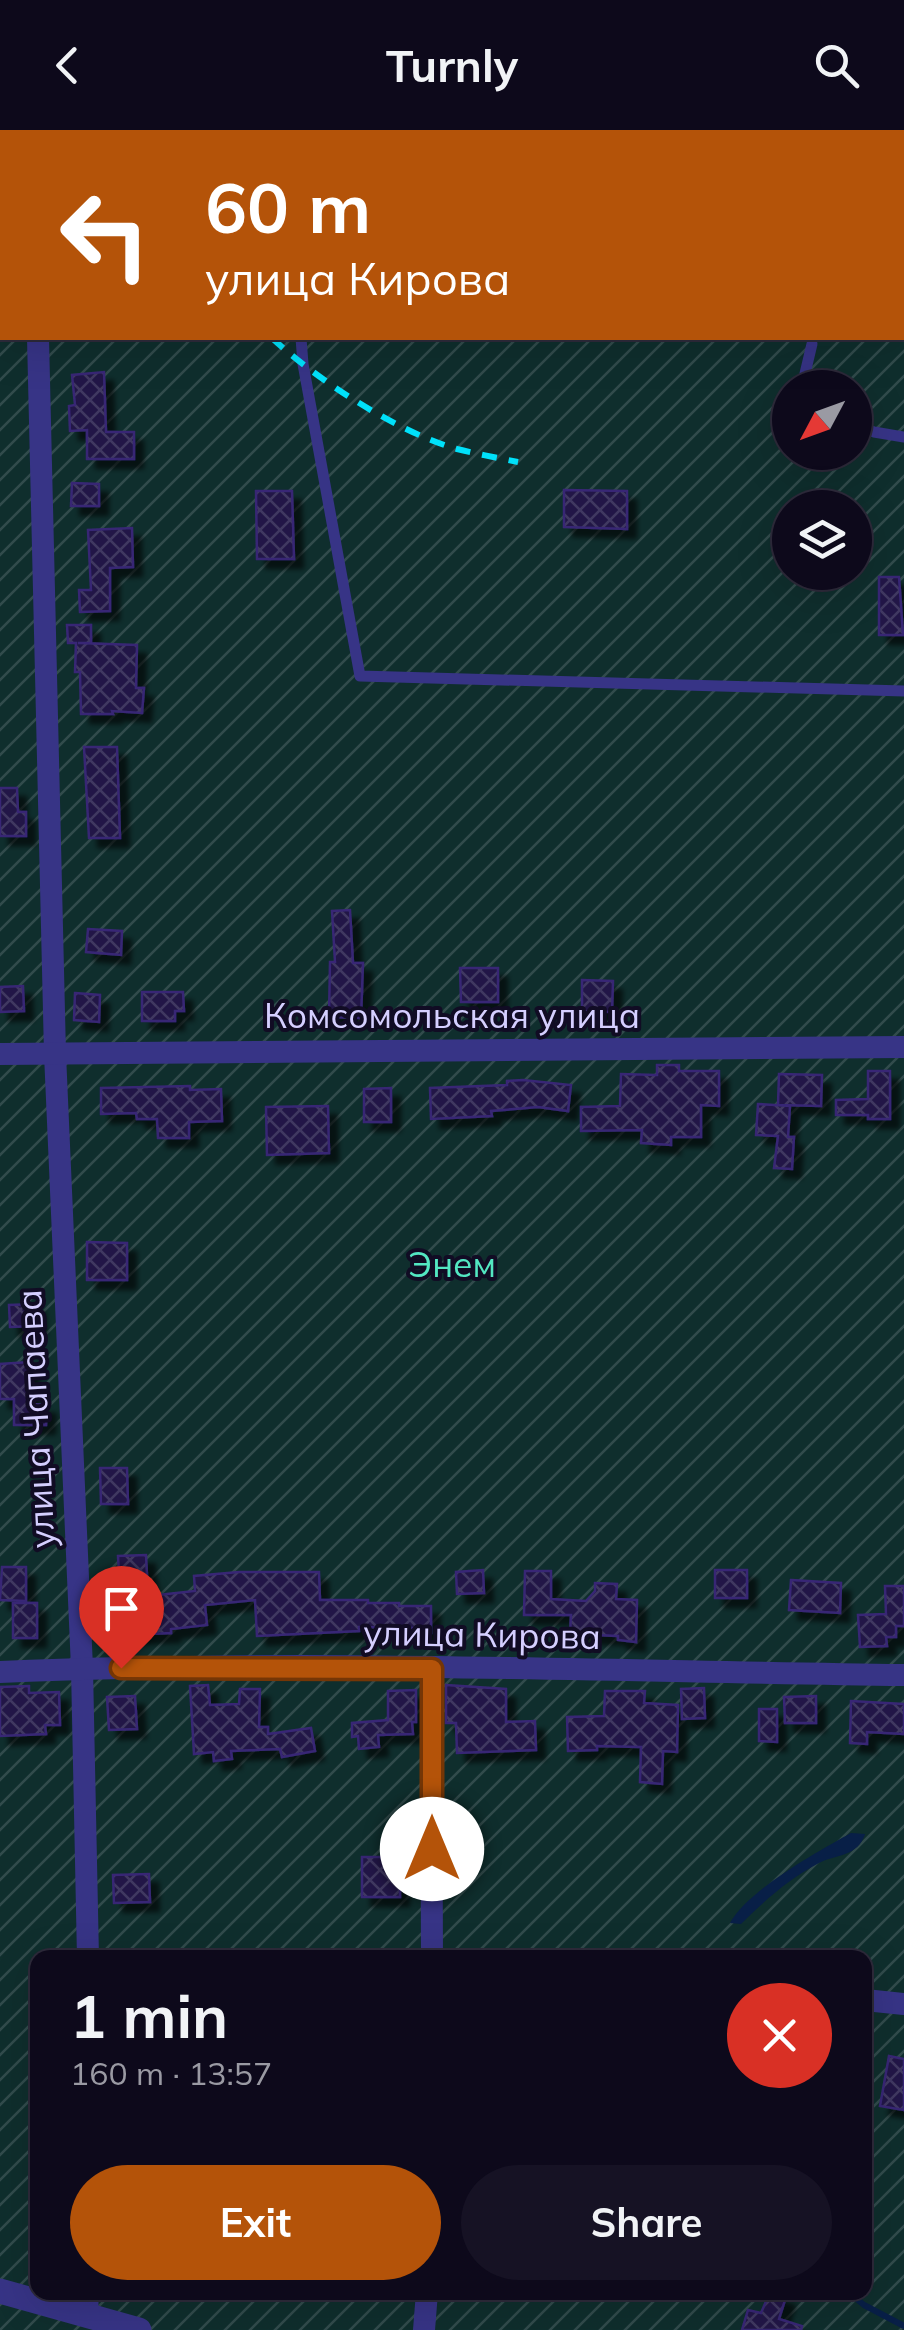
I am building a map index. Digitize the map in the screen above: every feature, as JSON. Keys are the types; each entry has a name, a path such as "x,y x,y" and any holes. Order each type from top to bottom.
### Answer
{"street":[{"name":"улица Чапаева","path":"38,340 55,1054 82,1668 88,1950"},
{"name":"Комсомольская улица","path":"0,1054 904,1047"},
{"name":"улица Кирова","path":"0,1672 82,1668 432,1669 904,1675"},
{"path":"432,1669 432,1950"},
{"path":"872,2001 904,2004"},
{"path":"0,2291 30,2295"},
{"path":"60,2300 87,2304 139,2330"},
{"path":"424,2330 426,2300"}],"lane":[{"path":"301,340 360,676 904,691"},
{"path":"807,370 812,344"},
{"path":"872,431 904,437"}],"green space":[{"name":"Энем","path":"0,340 904,340 904,2330 0,2330"}],"water":[{"path":"851,1833 865,1834 857,1847 798,1876 741,1924 730,1923 767,1885"}],"building":[{"path":"104,372 106,432 134,432 134,459 87,459 87,430 70,431 69,406 75,405 72,375"},
{"path":"72,483 99,484 99,506 71,506"},
{"path":"564,490 627,491 627,529 564,527"},
{"path":"256,491 292,491 294,559 257,559"},
{"path":"132,528 133,567 110,568 110,611 80,612 79,590 91,590 88,530"},
{"path":"879,577 899,577 903,635 879,635"},
{"path":"67,625 91,625 91,643 78,643 137,645 136,688 144,688 142,713 81,714 80,672 75,672 76,643 68,643"},
{"path":"84,747 117,747 120,838 89,838"},
{"path":"0,788 17,788 18,812 26,812 26,836 0,836"},
{"path":"350,910 353,963 363,963 361,1018 329,1017 330,962 335,962 332,911"},
{"path":"88,929 122,931 121,955 86,952"},
{"path":"460,968 498,968 498,1002 461,1002"},
{"path":"582,980 613,981 612,1012 582,1011"},
{"path":"23,986 24,1011 0,1012 0,987"},
{"path":"142,992 183,992 184,1011 175,1011 175,1021 142,1021"},
{"path":"75,993 100,995 99,1022 74,1020"},
{"path":"657,1065 679,1065 679,1071 719,1071 719,1106 701,1105 701,1137 671,1137 671,1145 641,1143 642,1130 581,1131 581,1107 620,1106 621,1074 657,1075"},
{"path":"868,1071 890,1071 890,1119 836,1115 836,1100 868,1099"},
{"path":"779,1074 822,1075 821,1106 778,1105"},
{"path":"507,1081 571,1085 568,1111 538,1107 491,1111 492,1116 431,1119 430,1088 507,1085"},
{"path":"190,1086 190,1090 221,1089 222,1121 189,1122 189,1138 158,1138 157,1119 137,1119 136,1113 101,1114 101,1088"},
{"path":"391,1088 391,1122 364,1122 364,1089"},
{"path":"758,1104 790,1106 788,1137 794,1137 792,1169 774,1168 778,1136 756,1135"},
{"path":"328,1106 329,1153 267,1155 266,1107"},
{"path":"87,1242 127,1243 127,1280 87,1280"},
{"path":"36,1304 37,1326 10,1327 9,1305"},
{"path":"29,1362 31,1404 47,1405 46,1425 14,1425 14,1399 0,1399 0,1364"},
{"path":"100,1468 127,1468 128,1504 101,1504"},
{"path":"146,1555 148,1596 195,1591 194,1576 319,1572 320,1600 431,1606 431,1633 415,1633 415,1628 359,1627 359,1631 257,1636 255,1600 205,1605 207,1625 171,1629 171,1633 130,1635 128,1591 120,1591 118,1556"},
{"path":"2,1567 26,1567 26,1601 0,1600"},
{"path":"483,1570 484,1593 457,1594 456,1572"},
{"path":"715,1570 747,1570 747,1598 715,1598"},
{"path":"525,1571 551,1571 551,1599 586,1601 595,1591 595,1583 617,1584 616,1599 637,1600 636,1642 618,1640 618,1636 570,1634 571,1615 524,1615"},
{"path":"791,1580 841,1583 840,1613 789,1610"},
{"path":"885,1586 904,1586 904,1626 896,1626 896,1637 886,1637 887,1646 860,1647 858,1615 886,1614"},
{"path":"13,1603 37,1603 37,1638 13,1638"},
{"path":"208,1685 210,1705 239,1704 240,1689 260,1689 259,1727 268,1727 268,1734 311,1728 315,1751 282,1757 280,1749 231,1751 232,1759 214,1761 213,1752 194,1754 190,1686"},
{"path":"446,1685 506,1689 506,1722 535,1721 536,1750 457,1753 456,1723 446,1723"},
{"path":"29,1686 29,1693 59,1692 60,1725 45,1725 46,1734 0,1736 0,1687"},
{"path":"704,1688 705,1718 682,1719 681,1689"},
{"path":"416,1690 413,1734 378,1735 379,1747 359,1749 358,1736 352,1737 352,1723 388,1720 388,1691"},
{"path":"605,1691 645,1691 644,1703 678,1705 677,1752 663,1751 662,1784 640,1782 641,1747 597,1746 597,1750 568,1751 567,1717 604,1716"},
{"path":"135,1696 137,1729 109,1730 107,1697"},
{"path":"816,1696 816,1723 785,1723 784,1697"},
{"path":"851,1701 904,1704 904,1734 867,1732 867,1744 850,1743"},
{"path":"759,1709 777,1709 777,1742 759,1741"},
{"path":"362,1857 400,1857 400,1897 362,1897"},
{"path":"149,1874 150,1902 114,1903 113,1875"},
{"path":"889,2056 904,2059 904,2110 880,2106"},
{"path":"767,2300 785,2300 779,2319 802,2326 801,2330 742,2330 748,2310 761,2313"}],"waterway":[{"path":"858,2300 904,2326"}],"railway":[{"path":"274,340 334,387 409,430 457,449 518,462"}],"route":[{"path":"121,1668 432,1669 432,1849"}]}
